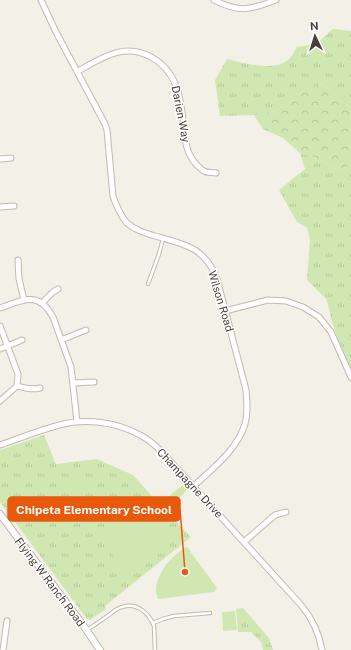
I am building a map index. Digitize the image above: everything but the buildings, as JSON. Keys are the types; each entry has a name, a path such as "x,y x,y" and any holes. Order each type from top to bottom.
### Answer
{"street":[{"name":"Wilson Road","path":"41,0 56,32 106,124 112,191 115,204 119,211 134,228 146,234 195,249 206,259 214,271 217,279 246,390 247,407 245,424 233,447 226,456 194,486"},
{"path":"214,0 232,8 240,9 258,7 276,0"},
{"name":"Darien Way","path":"78,71 106,56 119,52 139,52 155,59 164,66 175,82 180,99 184,138 188,151 196,164 204,171 216,173"},
{"path":"0,159 11,158"},
{"path":"0,207 14,206"},
{"path":"18,260 19,278 24,300"},
{"path":"42,303 53,292 58,290"},
{"path":"0,308 24,300 33,299 42,303 53,317 71,367 74,383 77,422"},
{"path":"225,311 268,300 286,301 303,306 319,317 331,332 351,377"},
{"path":"0,326 18,374 17,386 0,400"},
{"path":"61,340 86,330"},
{"path":"0,349 22,340"},
{"path":"74,383 94,382"},
{"path":"17,386 35,389 40,388"},
{"name":"Champagne Drive","path":"0,445 66,423 77,422 110,424 139,434 154,444 162,452 298,600 309,614 317,631 322,650"},
{"path":"244,542 274,515 286,512"},
{"name":"Flying W Ranch Road","path":"0,514 100,650"},
{"path":"3,650 7,621"}],"lane":[{"path":"148,284 163,238"},
{"path":"86,630 116,609 125,606 134,607 144,611 153,623 156,650"},
{"path":"153,623 174,616 210,613"}],"green space":[{"path":"333,29 351,31 351,109 322,83 276,111 254,115 220,116 215,80 227,59 258,66 282,64 292,56 297,47 316,44"},
{"path":"322,83 351,109 351,165 338,170 314,157 300,153 283,138 263,129 254,115 276,111 296,97"},
{"path":"300,153 314,157 338,170 351,165 351,376 332,322 327,300 307,280 310,239 307,228 297,222 279,190 305,169"},
{"path":"44,435 56,464 97,459 133,475 159,504 185,483 189,488 166,511 191,537 105,606 106,609 90,620 87,619 0,502 0,450"},
{"path":"78,474 84,492 74,496 67,478"},
{"path":"134,498 170,541 169,545 129,578 120,569 114,558 110,547 109,536 115,514 123,505"},
{"path":"187,547 217,588 214,592 158,599 156,591 157,584 162,571 176,554"},
{"path":"243,608 269,638 273,650 263,650 261,642 251,632 238,632 236,609"},
{"path":"235,611 237,630 223,631 222,612"}],"place":[{"name":"Chipeta Elementary School","path":"185,572"}]}
